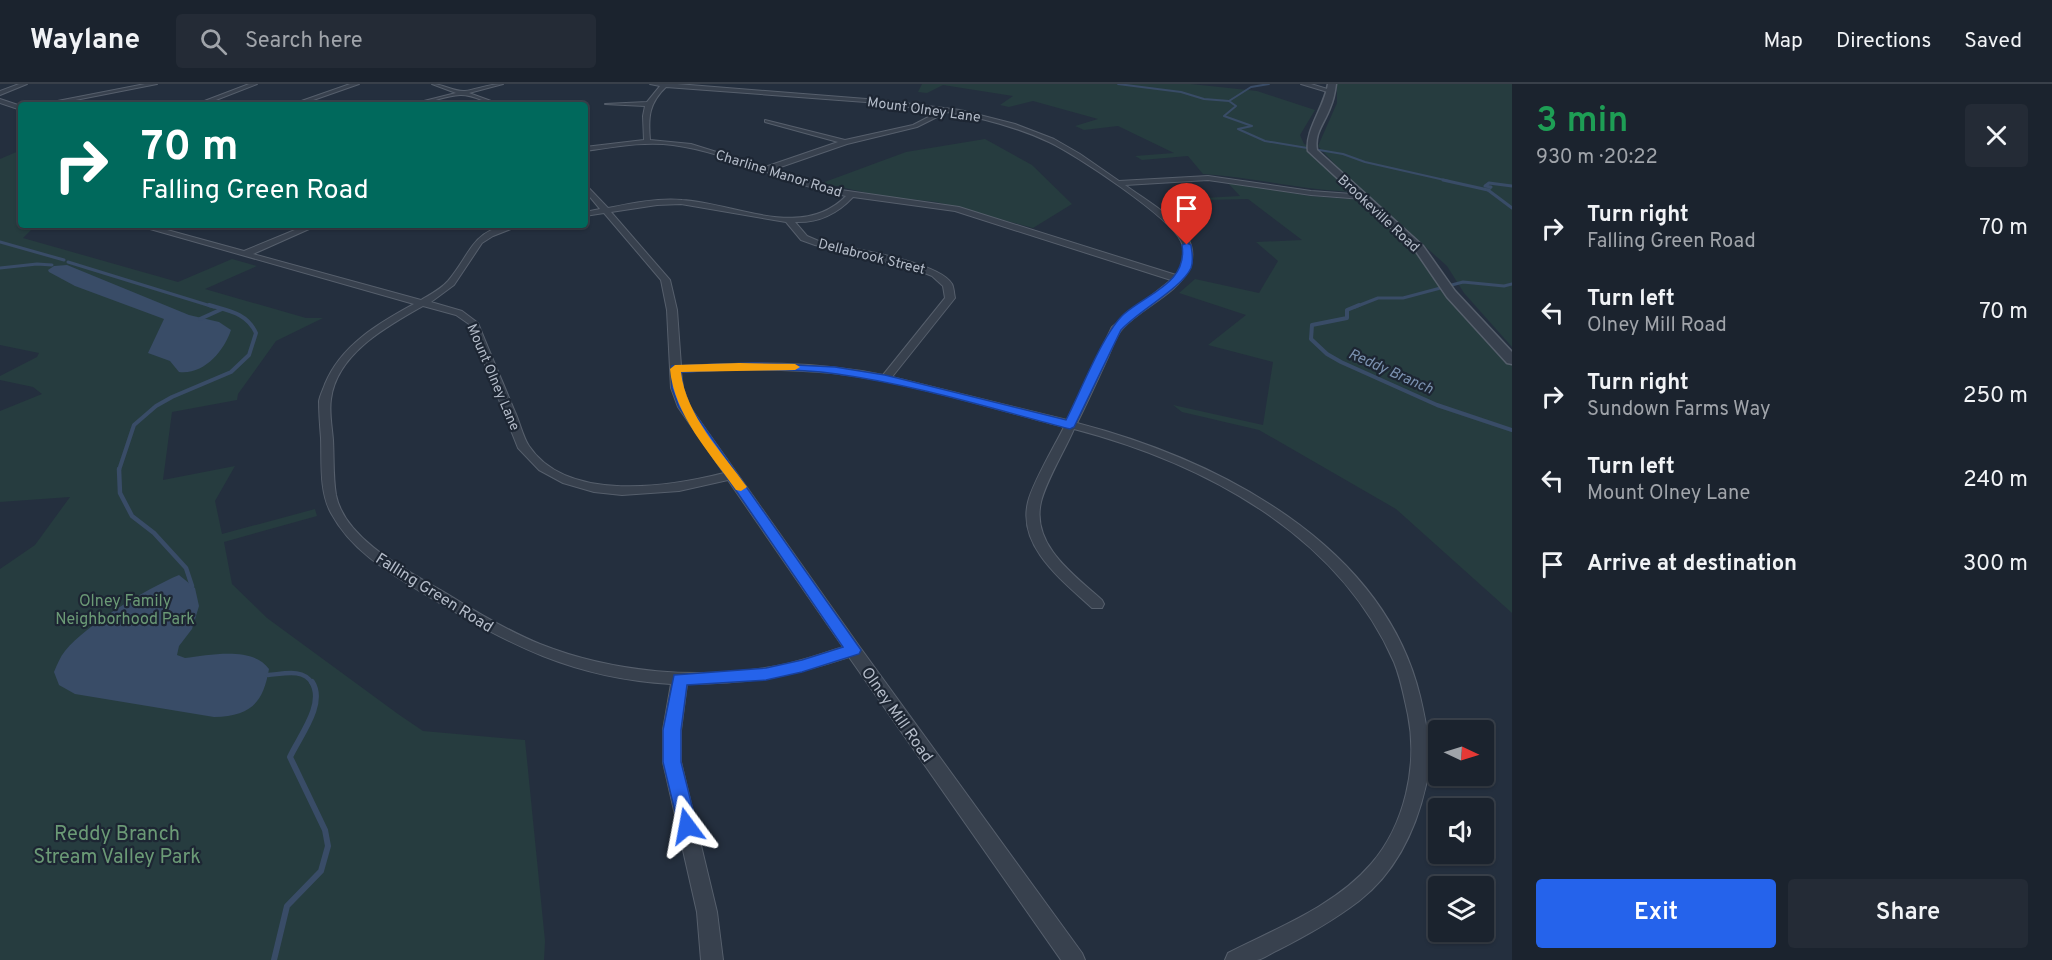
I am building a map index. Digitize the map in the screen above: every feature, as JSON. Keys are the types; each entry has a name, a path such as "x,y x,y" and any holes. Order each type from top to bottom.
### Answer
{"street":[{"path":"0,93 24,84"},
{"path":"56,102 154,84"},
{"path":"205,102 254,84"},
{"path":"302,102 356,84"},
{"path":"435,84 490,102"},
{"path":"424,102 500,84"},
{"name":"Mount Olney Lane","path":"653,84 885,102 946,110 992,120 1039,135 1075,153 1161,214 1181,235 1187,245 1189,258 1186,269 1178,279"},
{"path":"647,142 645,112 647,104 654,94 666,84"},
{"path":"1304,84 1332,87"},
{"name":"Brookeville Road","path":"1332,87 1332,98 1325,116 1311,139 1312,149 1419,248 1451,294 1512,360"},
{"path":"0,101 18,107"},
{"path":"608,104 647,104"},
{"path":"0,112 18,109"},
{"path":"765,170 845,142 915,126 946,110"},
{"path":"767,121 845,142"},
{"name":"Charline Manor Road","path":"588,149 647,142 687,145 851,195 956,209 1178,279"},
{"path":"1117,183 1209,178 1311,194 1363,197"},
{"name":"Olney Mill Road","path":"588,190 665,280 672,310 677,388 684,407 853,650 1074,960"},
{"path":"588,214 658,203 684,202 789,220 813,218 829,213 851,195"},
{"name":"Dellabrook Street","path":"789,220 797,232 814,243 913,265 932,271 948,282 952,292 950,298 885,379"},
{"name":"Mount Olney Lane","path":"150,228 459,314 473,323 524,448 532,458 549,471 570,481 590,486 634,491 694,486 732,475"},
{"path":"163,232 174,228"},
{"path":"245,254 307,228"},
{"name":"Falling Green Road","path":"505,228 479,241 451,283 390,321 359,344 335,373 325,399 330,496 344,527 379,561 499,632 550,654 608,670 680,680 766,674 802,666 853,650"},
{"path":"1097,604 1063,572 1038,540 1032,521 1035,500 1116,329 1127,317 1178,279"},
{"path":"675,369 788,366 835,370 885,379 1125,440 1194,467 1246,495 1286,522 1328,556 1378,617 1403,663 1421,731 1422,760 1417,796 1390,856 1366,883 1325,914 1236,960"},
{"path":"680,680 672,730 672,762 707,912 712,960"}],"green space":[{"path":"922,84 1191,84 1257,91 1315,110 1300,135 1304,144 1310,146 1356,192 1203,174 1188,156 1142,160 1135,156 1174,153 1118,126 1084,130 1075,126 1098,119 1033,101 1009,107 1000,105 1013,96 943,85 927,93 918,92"},
{"path":"1337,84 1512,84 1512,347 1464,293 1447,266 1343,173 1318,146 1337,103"},
{"path":"985,139 1032,165 1072,204 1033,228 936,202 881,196 822,183 906,152"},
{"path":"18,151 18,228 33,228 23,238 178,282 232,259 257,266 205,289 306,318 323,318 276,341 238,394 237,400 172,412 163,480 235,466 215,501 222,534 315,509 317,516 224,542 232,584 267,618 423,731 525,740 545,941 544,960 0,960 0,569 35,545 70,497 0,502 0,411 42,394 33,387 0,380 0,376 37,357 39,353 0,345 0,159"},
{"path":"1227,182 1309,196 1365,200 1395,226 1512,359 1512,613 1396,509 1259,430 1182,412 1173,405 1263,425 1273,362 1208,345 1246,315 1179,293 1195,279 1259,293 1278,261 1256,242 1302,240 1248,199 1206,200 1204,198 1240,196"}],"water":[{"path":"67,265 189,315 219,322 231,330 228,338 205,366 197,370 179,372 170,361 148,353 164,319 75,286 48,270 54,266"},
{"path":"179,575 195,588 199,606 192,629 179,646 177,655 185,658 230,654 253,657 262,662 269,669 263,691 253,706 237,714 214,717 75,694 59,685 54,672 63,653 87,630 118,608"}],"waterway":[{"path":"1118,84 1181,92 1204,99 1229,101"},
{"name":"Reddy Branch","path":"1229,101 1251,87 1269,84"},
{"name":"Reddy Branch","path":"1229,101 1236,106 1224,116 1252,126 1238,129 1265,141 1343,154 1365,162 1449,181"},
{"name":"Reddy Branch","path":"1443,180 1488,190"},
{"path":"1488,190 1491,187 1485,186 1489,183 1512,186"},
{"name":"Reddy Branch","path":"1488,190 1512,208"},
{"path":"0,242 64,260"},
{"path":"68,262 214,307"},
{"path":"0,268 37,264 52,265"},
{"name":"Reddy Branch","path":"1355,307 1378,298 1403,298 1463,282 1504,286 1512,284"},
{"path":"119,470 134,425 156,406 172,397 231,372 249,355 256,333 252,326 237,314 209,305"},
{"name":"Reddy Branch","path":"1359,305 1347,310 1347,318 1312,325 1311,339 1327,354 1341,362 1437,405 1512,430"},
{"path":"200,319 222,309"},
{"path":"119,470 120,493 132,516 154,533 186,568 192,586"},
{"path":"268,675 298,674 308,678 312,683"},
{"path":"274,960 287,906 321,871 328,846 325,830 290,757 314,710 316,700 312,682"}],"slow traffic":[{"path":"741,487 684,407 677,388 675,369 739,366 795,367"}],"route":[{"path":"687,826 672,762 672,730 680,680 766,674 802,666 853,650 684,407 677,388 675,369 788,366 835,370 885,379 1070,425 1116,329 1127,317 1169,288 1178,279 1186,269 1189,258 1187,245"}],"park label":[{"name":"Olney Family Neighborhood Park","path":"125,609"},
{"name":"Reddy Branch Stream Valley Park","path":"117,844"}]}
